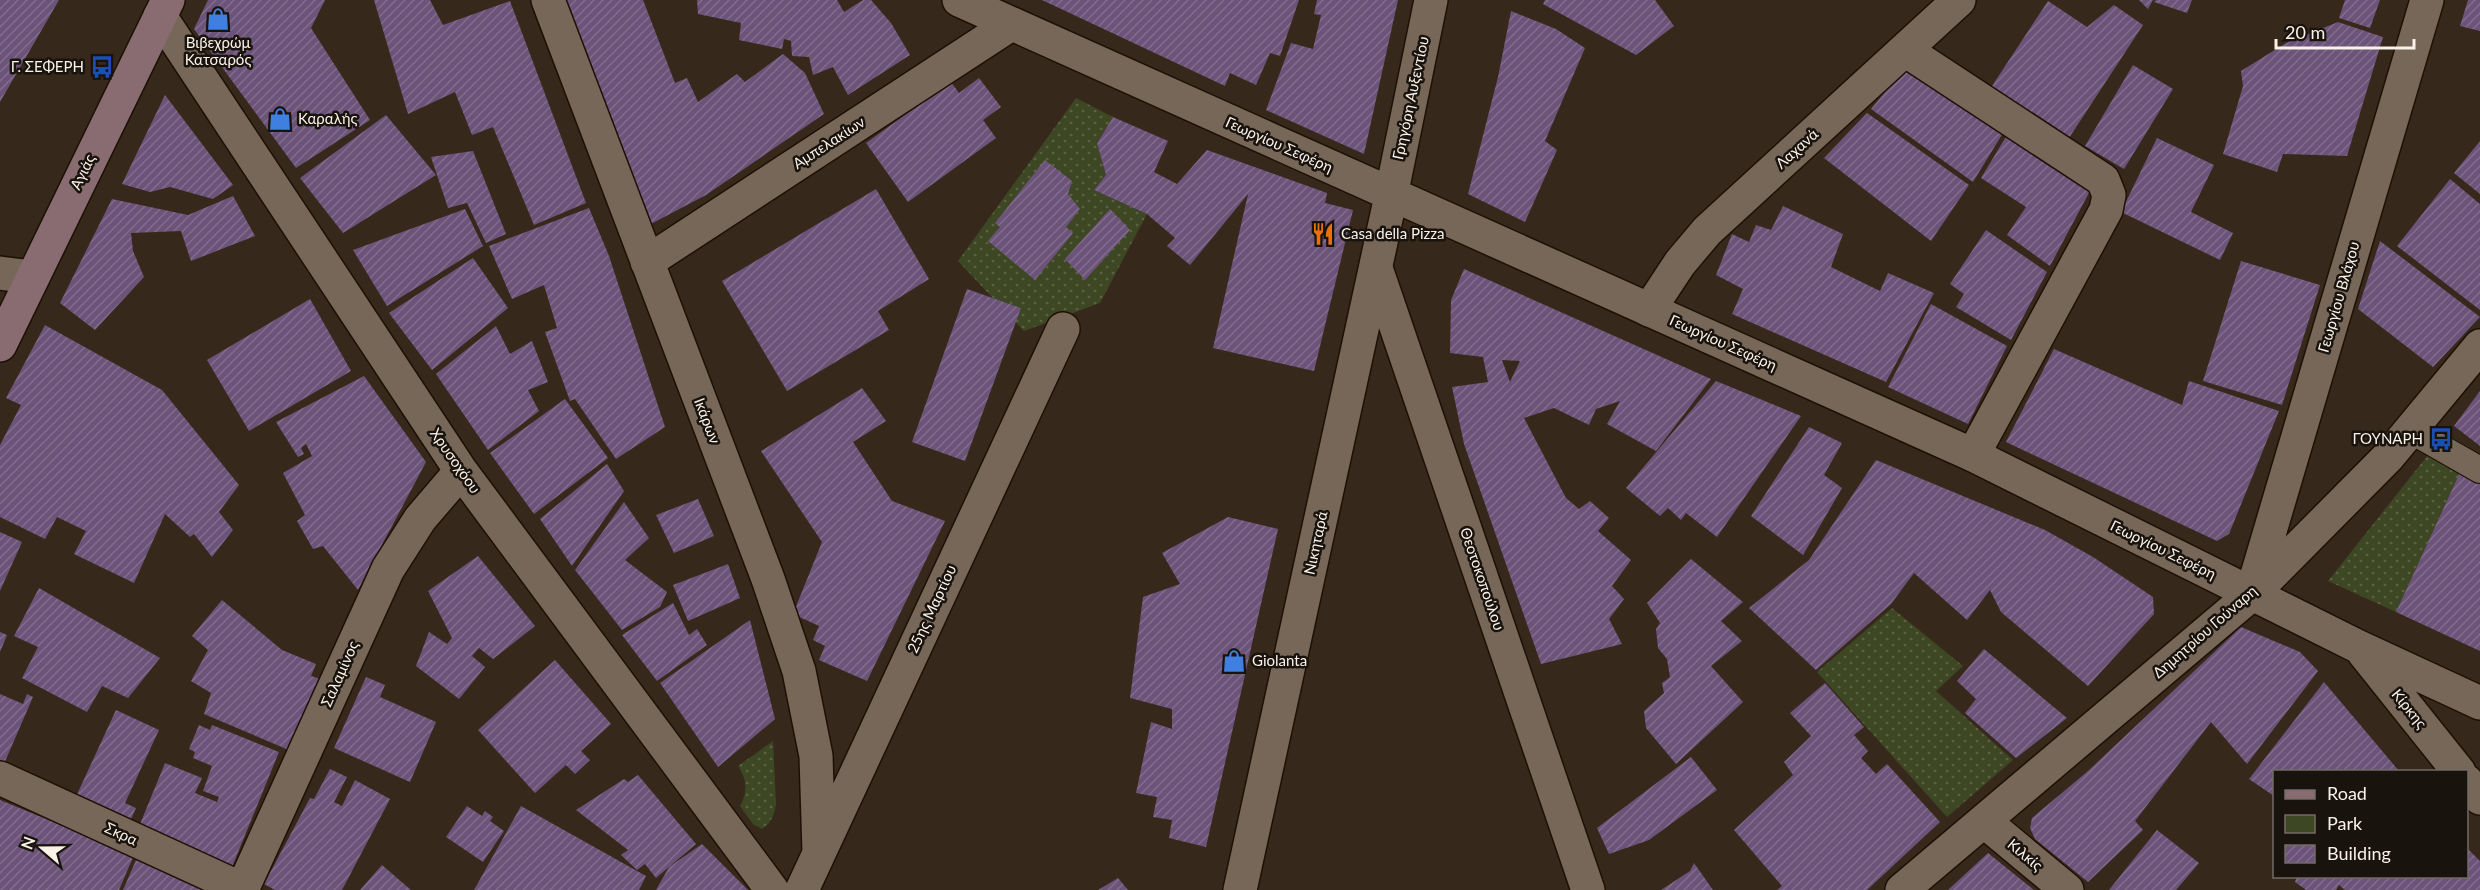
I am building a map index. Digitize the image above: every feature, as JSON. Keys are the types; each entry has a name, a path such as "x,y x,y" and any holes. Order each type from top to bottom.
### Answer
{"main road":[{"name":"Αγιάς","path":"0,345 164,8"}],"street":[{"name":"Ικάρων","path":"548,0 764,568 799,671 816,756 819,852"},
{"name":"Γεωργίου Σεφέρη","path":"959,0 1391,196 1973,455 2359,647 2480,703"},
{"name":"Γρηγόρη Αυξεντίου","path":"1391,196 1431,0"},
{"name":"Λαχανά","path":"1649,310 1680,263 1707,231 1959,0"},
{"name":"Γεωργίου Βλάχου","path":"2252,594 2427,0"},
{"name":"Χρυσοχόου","path":"164,8 461,471 772,890"},
{"name":"Αμπελακίων","path":"646,262 1011,24"},
{"path":"1905,50 2097,176 2108,189 2106,210 1973,455"},
{"name":"Νικηταρά","path":"1240,890 1391,196"},
{"name":"Θεοτοκοπούλου","path":"1376,268 1588,890"},
{"path":"0,273 32,277"},
{"name":"25ης Μαρτίου","path":"802,890 1063,329"},
{"name":"Δημητρίου Γούναρη","path":"1902,890 2252,594 2335,513 2410,430 2479,348"},
{"name":"Σαλαμίνος","path":"242,890 388,569 420,519 461,471"},
{"name":"Κίρκης","path":"2359,647 2458,770"},
{"name":"Σκρα","path":"0,778 242,890"},
{"path":"2468,783 2480,798"},
{"name":"Κιλκίς","path":"1984,820 2067,890"}],"lane":[{"path":"2410,430 2480,470"}],"green space":[{"path":"1076,98 1113,117 1097,142 1106,175 1094,190 1147,214 1100,303 1024,331 958,261"},
{"path":"2428,455 2461,470 2396,612 2328,581"},
{"path":"1892,608 1963,666 1936,691 2013,760 1947,817 1817,672"},
{"path":"773,741 776,804 772,818 762,829 753,824 740,806 745,786 738,766"}],"building":[{"path":"0,0 59,0 0,102"},
{"path":"208,0 325,0 311,28 370,120 296,168 194,29"},
{"path":"374,0 430,0 443,25 510,1 586,203 534,225 493,127 472,135 455,92 408,114"},
{"path":"565,0 643,0 675,83 687,78 698,102 737,74 745,82 783,54 805,73 824,114 706,195 649,225"},
{"path":"697,0 837,0 844,12 863,0 871,0 891,23 910,55 848,95 833,67 813,75 809,57 792,56 791,41 784,39 782,49 739,40 741,23 698,14"},
{"path":"1042,0 1299,0 1280,56 1270,53 1256,85 1230,73 1225,86"},
{"path":"1317,0 1398,0 1364,154 1266,110 1291,43 1313,49 1321,15 1314,14"},
{"path":"1545,0 1655,0 1674,26 1636,55 1543,4"},
{"path":"2139,0 2153,0 2148,9"},
{"path":"2156,0 2192,0 2187,13 2154,2"},
{"path":"2345,0 2380,0 2370,28 2339,18"},
{"path":"2468,0 2480,0 2480,31 2460,26"},
{"path":"2048,1 2087,27 2114,5 2143,25 2067,141 1990,89"},
{"path":"1511,11 1556,29 1585,48 1545,141 1557,150 1525,222 1468,194 1498,77"},
{"path":"2338,22 2383,37 2347,156 2283,154 2277,172 2223,154 2243,86 2241,71 2286,43"},
{"path":"1909,63 2003,133 1973,182 1871,109"},
{"path":"2133,65 2173,89 2124,169 2085,146"},
{"path":"979,78 1001,107 983,120 996,138 908,202 866,143 951,82 959,93"},
{"path":"165,95 233,185 213,199 170,187 150,192 122,184"},
{"path":"1867,113 1969,185 1931,241 1824,158"},
{"path":"386,115 436,175 343,233 300,178"},
{"path":"1113,117 1168,141 1154,172 1177,184 1207,150 1327,193 1325,203 1353,210 1314,371 1213,348 1248,194 1190,265 1167,246 1175,238 1147,214 1094,190 1106,175 1097,143"},
{"path":"2007,135 2091,189 2050,266 2007,235 2026,207 1981,178"},
{"path":"2157,138 2214,165 2191,212 2233,233 2220,260 2121,212"},
{"path":"2480,141 2480,194 2454,173"},
{"path":"473,151 506,234 486,243 467,203 448,208 431,157"},
{"path":"1045,160 1072,181 1068,194 1080,209 1066,227 1073,233 1035,280 988,241 1000,227 995,223"},
{"path":"2450,179 2480,204 2480,310 2397,246"},
{"path":"876,189 929,279 878,311 889,330 787,391 722,281"},
{"path":"233,196 255,236 191,261 181,231 131,233 133,251 144,277 95,330 60,303 112,199 188,215"},
{"path":"1783,206 1843,234 1831,267 1880,291 1888,273 1934,293 1886,382 1732,314 1743,289 1716,275 1732,234 1749,242 1756,225 1771,230"},
{"path":"589,208 609,256 665,427 616,459 575,399 570,401 545,332 557,328 544,285 512,299 489,246"},
{"path":"465,209 483,246 387,306 353,250"},
{"path":"1110,209 1130,230 1085,280 1065,259"},
{"path":"1986,230 2047,272 2011,340 1956,307 1964,294 1950,284"},
{"path":"2380,241 2480,317 2433,367 2358,309"},
{"path":"473,258 508,308 432,370 389,313"},
{"path":"2241,261 2320,285 2282,405 2203,381"},
{"path":"1464,269 1711,379 1656,451 1607,424 1620,401 1596,409 1589,425 1554,408 1524,418 1566,498 1579,509 1590,501 1609,518 1598,531 1631,560 1612,586 1624,599 1609,619 1622,644 1541,664 1464,444 1452,387 1488,382 1483,357 1450,353 1451,300","holes":["1502,360 1520,361 1510,382"]},
{"path":"967,289 1021,308 965,461 912,442"},
{"path":"310,299 351,371 249,431 207,360"},
{"path":"1931,304 2007,346 1968,424 1888,387"},
{"path":"45,325 162,390 239,485 219,512 233,530 212,557 194,534 190,537 165,514 134,583 74,554 86,531 57,517 45,539 0,517 0,445 21,405 6,398"},
{"path":"496,326 510,354 532,341 548,382 528,390 539,411 488,450 436,374"},
{"path":"2054,349 2182,405 2189,381 2279,411 2229,534 2217,541 2006,442"},
{"path":"364,376 426,462 358,590 323,546 313,549 297,521 305,515 283,473 312,456 306,444 301,448 304,454 298,457 276,422"},
{"path":"1716,381 1801,416 1717,537 1686,513 1681,520 1668,508 1660,516 1626,488"},
{"path":"862,388 886,421 853,442 892,501 945,521 867,681 819,660 825,646 813,640 819,626 793,614 822,542 761,451"},
{"path":"2480,391 2480,446 2454,426"},
{"path":"565,399 608,458 534,514 490,453"},
{"path":"1809,427 1842,443 1824,475 1842,488 1803,555 1751,516"},
{"path":"1876,460 2045,530 2093,557 2153,597 2154,614 2088,686 2001,612 1990,590 1967,620 1914,573 1891,604 1816,670 1749,608 1809,560"},
{"path":"607,464 624,491 572,566 540,519"},
{"path":"2461,470 2480,478 2480,651 2396,612"},
{"path":"698,499 714,536 674,553 656,515"},
{"path":"624,502 649,538 625,560 667,592 660,607 622,630 575,570"},
{"path":"1228,517 1278,529 1206,847 1169,838 1172,820 1153,817 1157,797 1136,793 1151,722 1172,729 1172,709 1130,698 1143,597 1180,584 1162,553"},
{"path":"0,532 22,542 0,591"},
{"path":"478,556 535,626 493,659 479,648 472,656 485,667 459,699 416,666 429,632 447,644 452,638 428,591"},
{"path":"1691,559 1743,602 1721,621 1742,641 1711,666 1743,702 1676,764 1646,728 1644,711 1664,693 1662,683 1670,677 1667,659 1658,648 1656,629 1660,623 1647,603"},
{"path":"728,564 740,598 688,621 673,585"},
{"path":"39,588 160,658 128,698 102,686 87,712 22,678 38,647 14,636"},
{"path":"222,600 282,650 316,664 311,676 321,679 291,751 204,714 211,693 191,681 208,650 192,636"},
{"path":"673,603 689,635 697,629 707,645 657,681 622,635"},
{"path":"750,620 775,719 718,767 660,683"},
{"path":"2241,627 2300,652 2318,671 2247,764 2211,722 2135,821 2143,830 2088,882 2035,839 2030,828 2032,818 2088,771"},
{"path":"0,632 7,635 0,652"},
{"path":"1984,649 2067,718 2016,758 1965,713 1976,699 1957,681"},
{"path":"555,660 611,724 581,751 590,760 575,774 566,765 535,793 478,730"},
{"path":"366,677 385,685 380,697 436,722 410,782 334,748"},
{"path":"2324,682 2398,770 2273,770 2273,795 2249,779"},
{"path":"1825,683 1864,727 1854,735 1868,751 1861,758 1876,774 1887,764 1940,822 1867,890 1777,890 1782,886 1734,830 1793,775 1784,762 1811,736 1790,713"},
{"path":"0,694 23,704 27,694 33,697 0,773"},
{"path":"116,710 159,730 125,803 136,808 127,828 73,803"},
{"path":"199,725 210,730 212,725 279,752 232,867 138,829 165,763 202,778 195,793 217,802 219,797 203,791 212,766 193,758 195,752 189,749"},
{"path":"1691,757 1717,790 1649,840 1609,854 1597,828"},
{"path":"330,769 347,777 334,802 342,806 355,780 390,799 342,890 275,890 264,884 310,798 314,799"},
{"path":"638,775 696,844 656,878 645,864 637,870 621,855 628,850 576,810 624,779 628,782"},
{"path":"0,800 134,855 119,890 0,890"},
{"path":"467,806 482,816 485,811 493,817 490,821 504,831 483,862 446,837"},
{"path":"521,806 646,876 639,890 474,890"},
{"path":"2157,830 2199,863 2176,890 2109,890"},
{"path":"702,844 748,890 656,890 669,867"},
{"path":"2468,849 2480,861 2480,890 2345,890 2339,885 2336,890 2306,890 2295,882 2296,878 2468,878"},
{"path":"1988,853 2034,890 1948,890"},
{"path":"136,860 209,890 123,890"},
{"path":"1694,863 1713,890 1661,890 1690,871"},
{"path":"382,865 411,890 360,890"},
{"path":"1118,878 1128,890 1098,890"}],"place":[{"name":"Βιβεχρώμ Κατσαρός","path":"218,19"},
{"name":"Γ. ΣΕΦΕΡΗ","path":"102,67"},
{"name":"Καραλής","path":"280,119"},
{"name":"Casa della Pizza","path":"1323,234"},
{"name":"ΓΟΥΝΑΡΗ","path":"2441,439"},
{"name":"Giolanta","path":"1234,661"}]}
